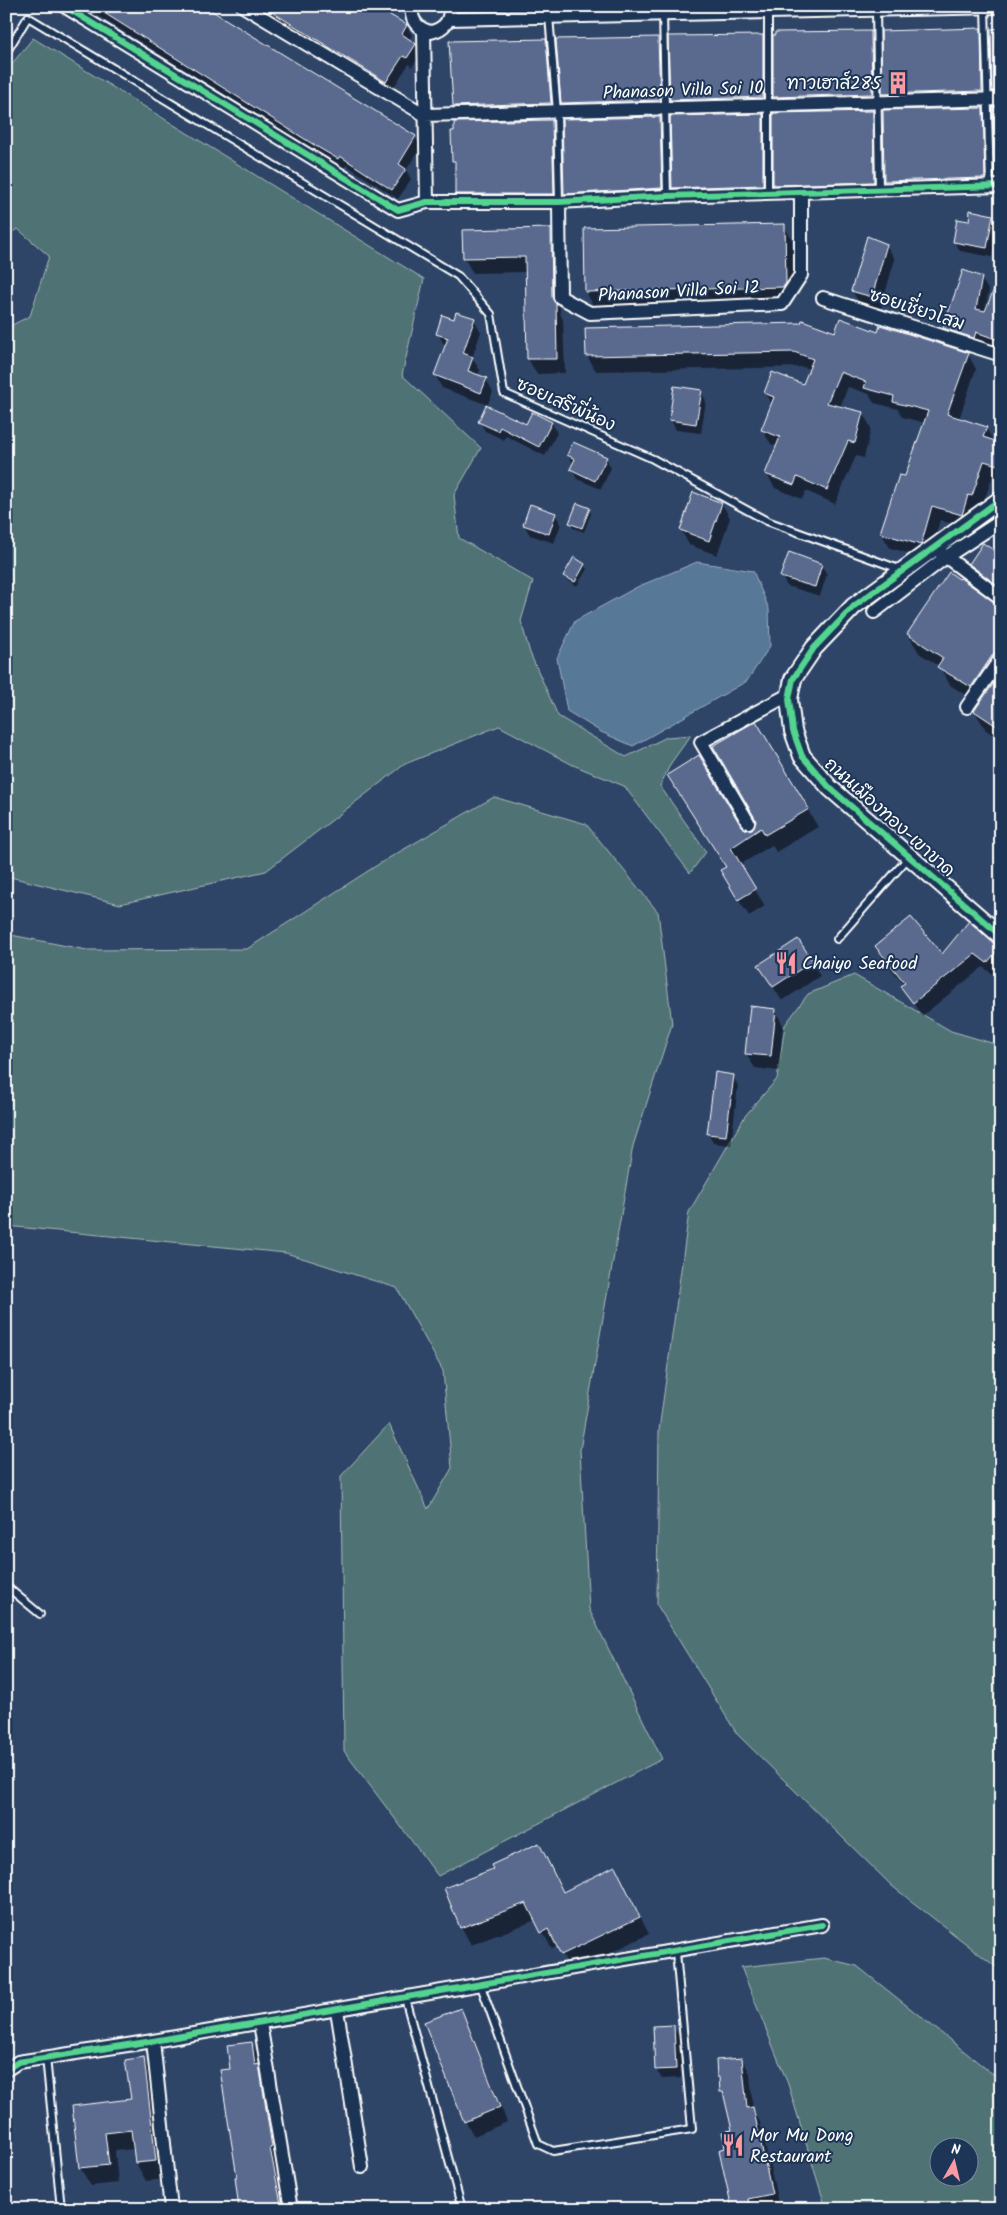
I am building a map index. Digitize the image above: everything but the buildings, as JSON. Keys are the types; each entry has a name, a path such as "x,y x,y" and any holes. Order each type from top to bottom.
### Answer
{"street":[{"path":"64,6 398,210 427,202 559,202 667,196 995,186"},
{"path":"243,6 425,115"},
{"path":"412,6 413,20 418,27 424,30 437,30 443,27 449,12 549,16 1001,6"},
{"path":"424,30 427,202"},
{"name":"Phanason Villa Soi 10","path":"425,115 1001,99"},
{"name":"Phanason Villa Soi 12","path":"559,202 560,298 590,313 782,304 802,275 801,192"},
{"name":"ซอยเชี่ยวโสม","path":"823,298 1001,354"},
{"name":"ถนนเมืองทอง-เขาขาด","path":"1001,498 854,606 814,648 793,679 790,694 793,731 802,756 830,788 1001,936"},
{"path":"874,612 946,557 1001,521"},
{"path":"933,547 1001,598"},
{"path":"967,706 1001,658"},
{"path":"748,822 701,742 790,694"},
{"path":"6,2070 18,2062 481,1986 822,1925"},
{"path":"337,2010 362,2167"},
{"path":"260,2023 291,2209"},
{"path":"153,2041 172,2209"}],"lane":[{"path":"985,7 986,99 995,186"},
{"path":"876,9 879,190"},
{"path":"768,12 768,193"},
{"path":"663,14 667,196"},
{"path":"549,16 557,112 559,202"},
{"name":"ซอยเสรีพี่น้อง","path":"6,53 28,18 458,276 491,314 504,393 653,459 768,521 904,570"},
{"path":"837,939 909,857"},
{"path":"6,1586 40,1614"},
{"path":"481,1986 538,2144 553,2151 692,2128 676,1952"},
{"path":"405,1998 462,2209"},
{"path":"46,2058 61,2209"}],"green space":[{"path":"33,38 424,279 402,375 481,448 454,495 459,538 533,581 521,621 530,653 558,716 626,757 667,737 691,735 671,763 660,786 706,852 690,873 624,786 573,765 499,726 405,764 266,871 120,904 6,876 6,328 30,316 49,256 18,229 6,235 6,71"},
{"path":"494,797 586,824 658,912 672,1024 633,1146 580,1450 589,1609 662,1759 438,1876 344,1751 341,1476 389,1424 428,1509 452,1468 443,1371 397,1288 286,1253 6,1226 6,934 87,950 247,949 382,862"},
{"path":"854,975 951,1031 995,1044 1001,1042 1001,1971 892,1886 737,1734 657,1605 659,1430 689,1212 745,1116 777,1079 785,1025 808,994"},
{"path":"824,1958 857,1966 994,2075 1001,2076 1001,2209 812,2209 824,2202 788,2084 741,1967"}],"water":[{"path":"697,562 753,571 769,609 770,646 747,681 633,746 601,732 567,711 557,658 575,621 637,587"}],"cycle path":[{"path":"64,6 398,210 427,202 559,202 667,196 1001,186"},
{"path":"1001,499 854,606 814,648 793,679 789,699 793,731 802,756 830,788 1001,936"},
{"path":"6,2070 18,2062 153,2041 822,1925"}],"place":[{"name":"ทาวเฮาส์285","path":"898,83"},
{"name":"Chaiyo Seafood","path":"786,963"},
{"name":"Mor Mu Dong Restaurant","path":"733,2145"}]}
